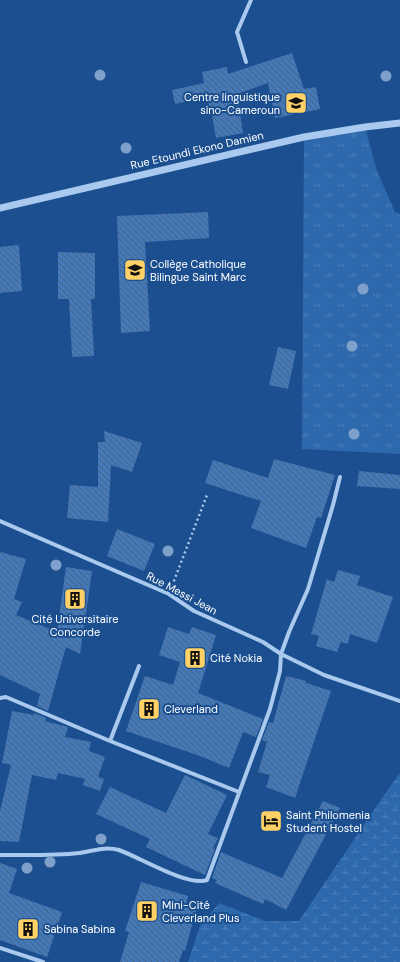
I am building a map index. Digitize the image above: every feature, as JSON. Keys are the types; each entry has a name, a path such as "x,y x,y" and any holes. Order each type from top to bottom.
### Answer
{"street":[{"path":"246,62 237,32 251,0"},
{"name":"Rue Etoundi Ekono Damien","path":"0,208 304,137 400,123"},
{"path":"0,855 44,855 80,853 101,848 116,849 136,856 176,876 196,882 207,880 270,709 280,671 281,654 308,589 340,477"},
{"name":"Rue Messi Jean","path":"0,521 169,594 194,611 263,642 281,654 324,675 400,700"},
{"path":"110,741 139,666"},
{"path":"0,698 6,697 110,741 239,792"},
{"path":"0,948 43,962"}],"path":[{"path":"169,594 207,495"}],"green space":[{"path":"365,127 377,171 395,212 400,214 400,454 302,449 304,137"},
{"path":"400,773 400,962 188,962 200,926 219,903 265,921 299,921"}],"building":[{"path":"292,53 304,89 316,87 320,109 275,118 268,83 237,94 243,133 216,138 211,109 210,110 207,97 175,104 172,90 204,83 202,72 227,67 228,74"},
{"path":"208,212 209,238 145,242 150,331 121,333 117,216"},
{"path":"19,245 22,291 0,293 0,247"},
{"path":"58,252 95,253 95,299 91,299 94,356 72,357 69,299 58,299"},
{"path":"278,347 296,351 288,389 269,385"},
{"path":"104,431 142,443 132,472 111,465 108,522 67,518 70,485 98,487 98,442 105,442"},
{"path":"274,459 335,475 321,518 317,517 306,548 251,528 261,501 205,483 213,460 268,478"},
{"path":"359,471 400,475 400,489 357,486"},
{"path":"117,529 155,544 144,571 107,556"},
{"path":"0,552 26,559 14,599 22,602 16,615 57,632 66,567 92,571 80,654 66,647 48,711 37,706 40,694 0,675"},
{"path":"338,570 360,576 357,585 393,597 377,643 350,634 348,644 341,642 337,652 316,646 319,636 311,634 327,579 334,582"},
{"path":"168,627 189,634 192,627 216,635 198,693 263,719 256,737 243,732 229,768 200,756 126,731 145,676 173,685 180,662 159,655"},
{"path":"286,676 306,681 306,683 331,691 295,798 266,787 270,775 258,772 267,742 262,740 269,722 273,723"},
{"path":"12,711 34,715 35,713 46,718 45,721 68,727 65,737 91,742 89,751 105,757 98,777 104,779 100,791 83,785 85,779 58,773 56,780 32,775 19,842 0,841 0,811 11,765 2,763"},
{"path":"185,775 227,795 208,834 218,838 213,848 215,849 205,875 146,847 150,839 96,814 110,787 166,813"},
{"path":"323,801 340,808 286,910 265,899 263,904 215,883 217,880 212,878 221,852 282,878"},
{"name":"Sabina Sabina","path":"0,863 17,869 9,893 62,912 47,957 0,940"},
{"path":"141,882 188,896 186,904 197,907 185,951 183,950 179,962 120,962 129,932 125,931"}],"place":[{"name":"Centre linguistique sino-Cameroun","path":"296,103"},
{"name":"Collège Catholique Bilingue Saint Marc","path":"135,270"},
{"name":"Cité Universitaire Concorde","path":"75,599"},
{"name":"Cité Nokia","path":"195,658"},
{"name":"Cleverland","path":"149,709"},
{"name":"Saint Philomenia Student Hostel","path":"271,821"},
{"name":"Mini-Cité Cleverland Plus","path":"147,911"},
{"name":"Sabina Sabina","path":"28,929"}]}
